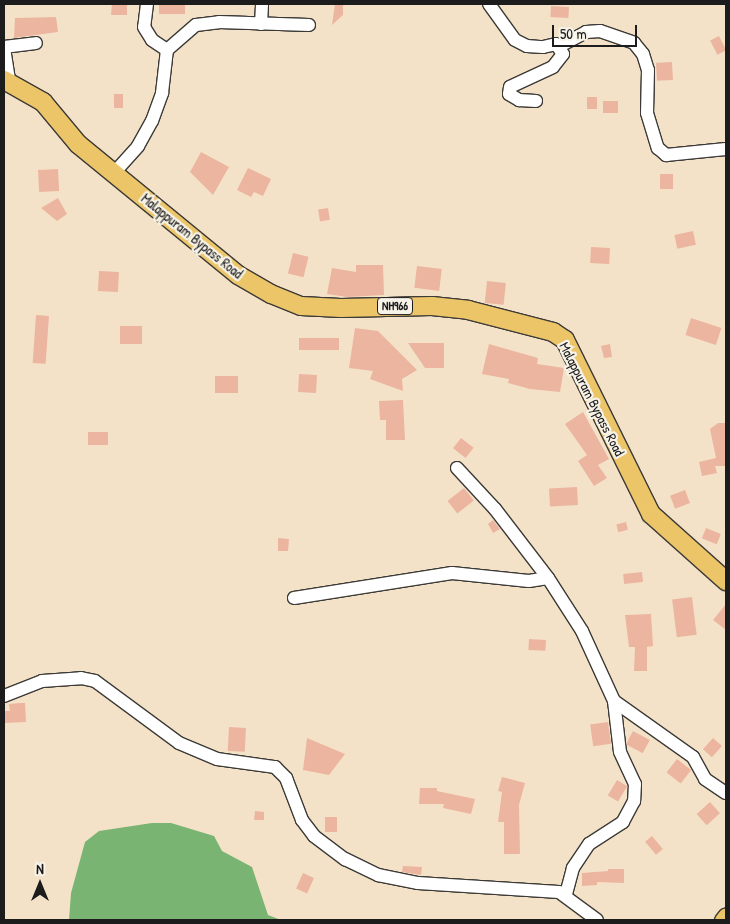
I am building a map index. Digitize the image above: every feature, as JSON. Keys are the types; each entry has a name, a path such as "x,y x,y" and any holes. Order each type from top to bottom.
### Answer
{"highway":[{"name":"Malappuram Bypass Road","path":"6,81 43,102 78,144 238,275 301,306 341,308 432,306 468,310 559,336 565,340 651,514 726,581"}],"main road":[{"path":"722,920 726,915"}],"street":[{"path":"147,4 144,26 152,40 167,50"},
{"path":"261,24 262,4"},
{"path":"489,4 515,40 527,46 543,47 556,44 563,54 553,67 510,87 509,94 519,100 536,100"},
{"path":"114,173 138,146 152,120 162,93 167,50 196,25 309,25"},
{"path":"558,47 586,32 600,31 634,43 643,54 648,70 646,113 658,148 666,155 726,149"},
{"path":"6,81 4,48 36,43"},
{"path":"457,468 495,509 548,578 582,631 614,701 620,752 635,784 634,802 623,822 589,844 572,868 566,895"},
{"path":"294,598 452,573 529,581 548,578"},
{"path":"4,696 42,681 81,678 95,681 179,743 217,759 275,767 286,778 302,820 314,836 344,859 378,874 418,883 542,889 566,895 597,920"},
{"path":"614,701 693,757 705,779 726,793"}],"green space":[{"path":"152,823 171,823 214,836 222,851 252,867 268,915 281,920 69,920 71,893 85,842 99,831"}],"building":[{"path":"112,4 127,5 127,15 111,15"},
{"path":"159,4 185,4 185,14 159,14"},
{"path":"335,4 343,4 343,15 332,25"},
{"path":"551,6 569,7 568,18 550,17"},
{"path":"56,17 58,32 14,38 15,18"},
{"path":"719,36 726,50 717,55 710,41"},
{"path":"672,62 673,80 657,81 656,63"},
{"path":"114,94 123,94 123,108 114,108"},
{"path":"587,97 597,97 597,109 587,109"},
{"path":"603,101 618,101 618,113 603,113"},
{"path":"201,152 229,167 213,195 190,172"},
{"path":"248,168 271,179 263,196 254,192 251,197 237,190"},
{"path":"58,169 59,191 39,192 38,170"},
{"path":"660,174 673,174 673,189 660,189"},
{"path":"58,198 67,214 57,221 41,208"},
{"path":"328,208 330,220 320,221 318,210"},
{"path":"693,231 696,245 677,249 674,235"},
{"path":"591,247 610,248 609,264 590,263"},
{"path":"293,253 309,257 303,277 288,273"},
{"path":"356,265 383,265 384,295 347,297 327,294 332,268 356,272"},
{"path":"417,266 442,269 439,291 414,288"},
{"path":"99,271 119,272 118,292 98,291"},
{"path":"487,281 506,283 504,305 485,303"},
{"path":"36,315 49,316 46,364 33,363"},
{"path":"691,318 721,328 716,345 685,335"},
{"path":"120,326 142,326 142,344 120,344"},
{"path":"355,328 378,331 417,370 402,379 403,391 370,379 373,371 349,368"},
{"path":"299,338 339,338 339,350 299,350"},
{"path":"408,343 444,343 444,368 425,368"},
{"path":"489,344 538,358 537,364 564,368 560,392 530,389 508,383 509,379 482,374"},
{"path":"610,344 612,357 604,358 601,346"},
{"path":"299,374 317,375 316,393 298,392"},
{"path":"215,376 238,376 238,393 215,393"},
{"path":"403,400 405,440 386,440 386,420 380,420 379,401"},
{"path":"583,412 609,459 598,465 607,478 594,486 578,461 587,455 565,424"},
{"path":"718,423 726,423 726,466 715,466 717,473 702,476 699,462 716,458 710,429"},
{"path":"88,432 108,432 108,445 88,445"},
{"path":"461,438 474,448 466,458 453,448"},
{"path":"577,487 578,505 550,506 549,488"},
{"path":"464,488 474,501 457,514 447,501"},
{"path":"685,490 690,503 675,509 670,496"},
{"path":"493,520 500,529 493,533 488,524"},
{"path":"626,522 628,530 618,532 616,524"},
{"path":"706,528 721,534 717,544 702,538"},
{"path":"278,538 289,539 288,551 278,551"},
{"path":"642,572 643,582 624,584 623,574"},
{"path":"692,597 697,635 677,637 672,599"},
{"path":"726,604 726,630 713,620"},
{"path":"651,614 653,646 647,647 647,671 634,671 635,647 629,647 625,615"},
{"path":"529,639 546,640 545,651 528,650"},
{"path":"25,703 26,722 4,723 4,711 10,711 9,704"},
{"path":"608,722 611,744 593,746 590,725"},
{"path":"229,727 246,728 245,752 228,751"},
{"path":"633,731 650,740 643,753 626,744"},
{"path":"307,738 345,754 329,775 303,770"},
{"path":"713,738 722,746 712,757 703,749"},
{"path":"677,759 691,770 681,783 667,772"},
{"path":"502,777 525,783 519,805 520,854 504,854 504,822 498,822 502,792 498,791"},
{"path":"617,780 627,786 618,802 608,795"},
{"path":"420,788 437,788 437,791 475,799 471,814 443,808 444,804 419,804"},
{"path":"710,802 720,813 707,825 697,814"},
{"path":"255,811 264,812 264,820 254,820"},
{"path":"325,817 337,817 337,832 325,832"},
{"path":"652,836 663,849 656,855 645,842"},
{"path":"403,866 422,867 421,875 402,872"},
{"path":"608,869 624,869 624,883 597,882 597,885 582,886 582,873 608,871"},
{"path":"303,873 314,878 307,893 296,889"}]}
